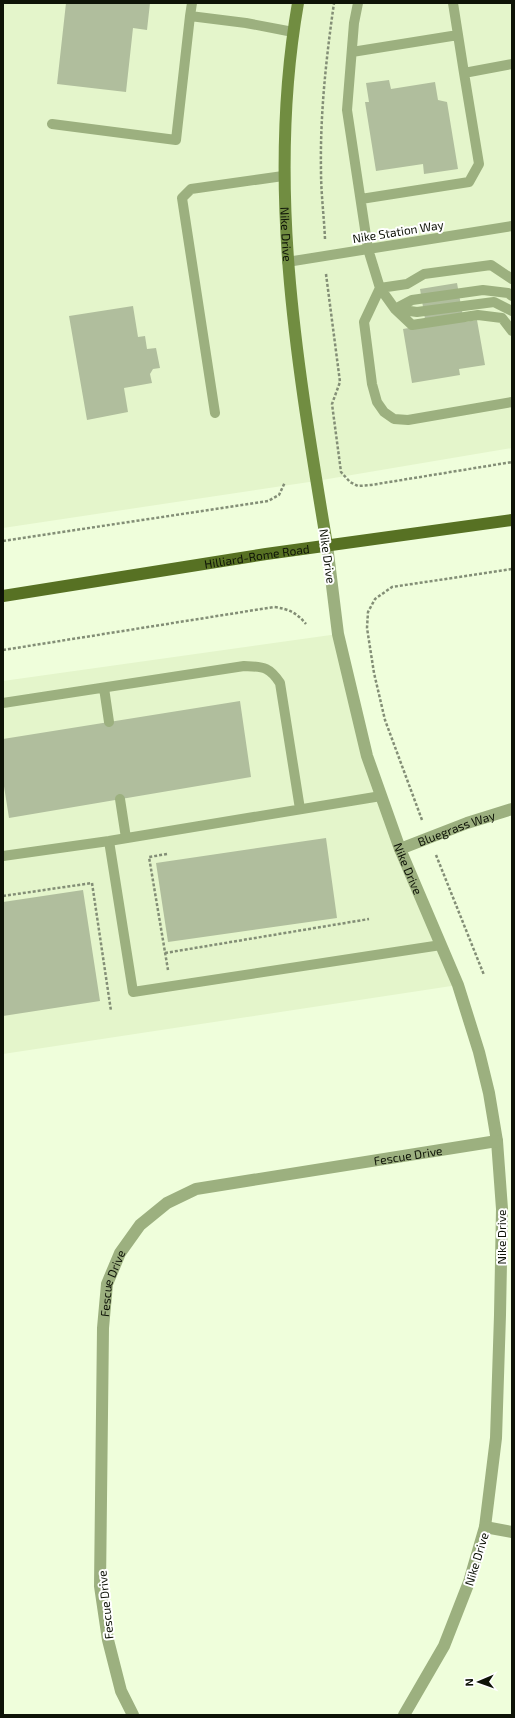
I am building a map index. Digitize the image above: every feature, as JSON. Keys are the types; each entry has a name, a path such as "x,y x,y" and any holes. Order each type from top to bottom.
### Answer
{"main road":[{"name":"Hilliard-Rome Road","path":"3,596 327,545 512,520"}],"street":[{"name":"Nike Drive","path":"298,3 293,32 285,111 283,176 287,262 303,398 327,545 338,634 367,756 400,849 434,925 458,986 480,1052 497,1141 502,1208 496,1438 486,1527 469,1582 444,1646 404,1715"},
{"name":"Bluegrass Way","path":"400,849 467,823 512,809"},
{"name":"Fescue Drive","path":"133,1715 121,1691 108,1640 100,1586 103,1328 106,1284 120,1252 140,1225 167,1203 196,1189 497,1141"},
{"path":"486,1527 512,1532"}],"lane":[{"path":"52,124 176,140 192,3"},
{"path":"358,3 347,110 368,249 380,288 395,309 412,325 478,315 502,318 512,331"},
{"path":"361,199 469,182 479,164 453,3"},
{"path":"190,16 246,23 293,32"},
{"path":"352,52 458,35"},
{"path":"464,73 512,64"},
{"path":"215,413 182,198 191,189 283,176"},
{"name":"Nike Station Way","path":"287,262 512,226"},
{"path":"380,288 407,284 424,274 491,265 512,279"},
{"path":"380,288 364,322 372,384 377,402 384,412 394,419 408,420 512,402"},
{"path":"395,309 412,300 469,291 483,290 508,293 512,296"},
{"path":"395,309 417,312 494,302 512,311"},
{"path":"3,703 244,666 261,667 273,672 280,683 300,809"},
{"path":"104,688 109,722"},
{"path":"3,856 109,841 381,796"},
{"path":"120,799 126,838"},
{"path":"109,841 133,992 441,945"}],"path":[{"path":"371,485 512,462"},
{"path":"3,541 268,501 280,495 285,482"},
{"path":"484,974 429,838 385,720 374,673 368,628 368,612 375,599 392,587 512,569"},
{"path":"3,650 274,607 286,609 298,614 306,624"},
{"path":"167,854 149,857 168,972"},
{"path":"3,896 92,882 111,1011"},
{"path":"165,953 369,919"}],"shaded area":[{"path":"3,3 512,3 512,448 316,481 3,528"},
{"path":"338,634 367,756 458,985 3,1054 3,681"}],"building":[{"path":"66,3 150,3 147,30 133,28 126,92 57,84"},
{"path":"389,80 391,89 435,82 438,100 447,102 458,169 424,174 423,164 376,171 365,102 369,102 366,83"},
{"path":"457,283 464,322 477,320 485,365 459,369 460,375 412,383 403,329 426,325 420,289"},
{"path":"133,306 138,337 145,336 147,349 156,348 160,368 153,369 150,374 152,383 124,388 128,412 87,420 69,316"},
{"path":"240,701 251,777 9,818 3,780 3,739"},
{"path":"326,838 337,918 168,942 156,863"},
{"path":"83,890 100,1001 3,1016 3,902"}]}
